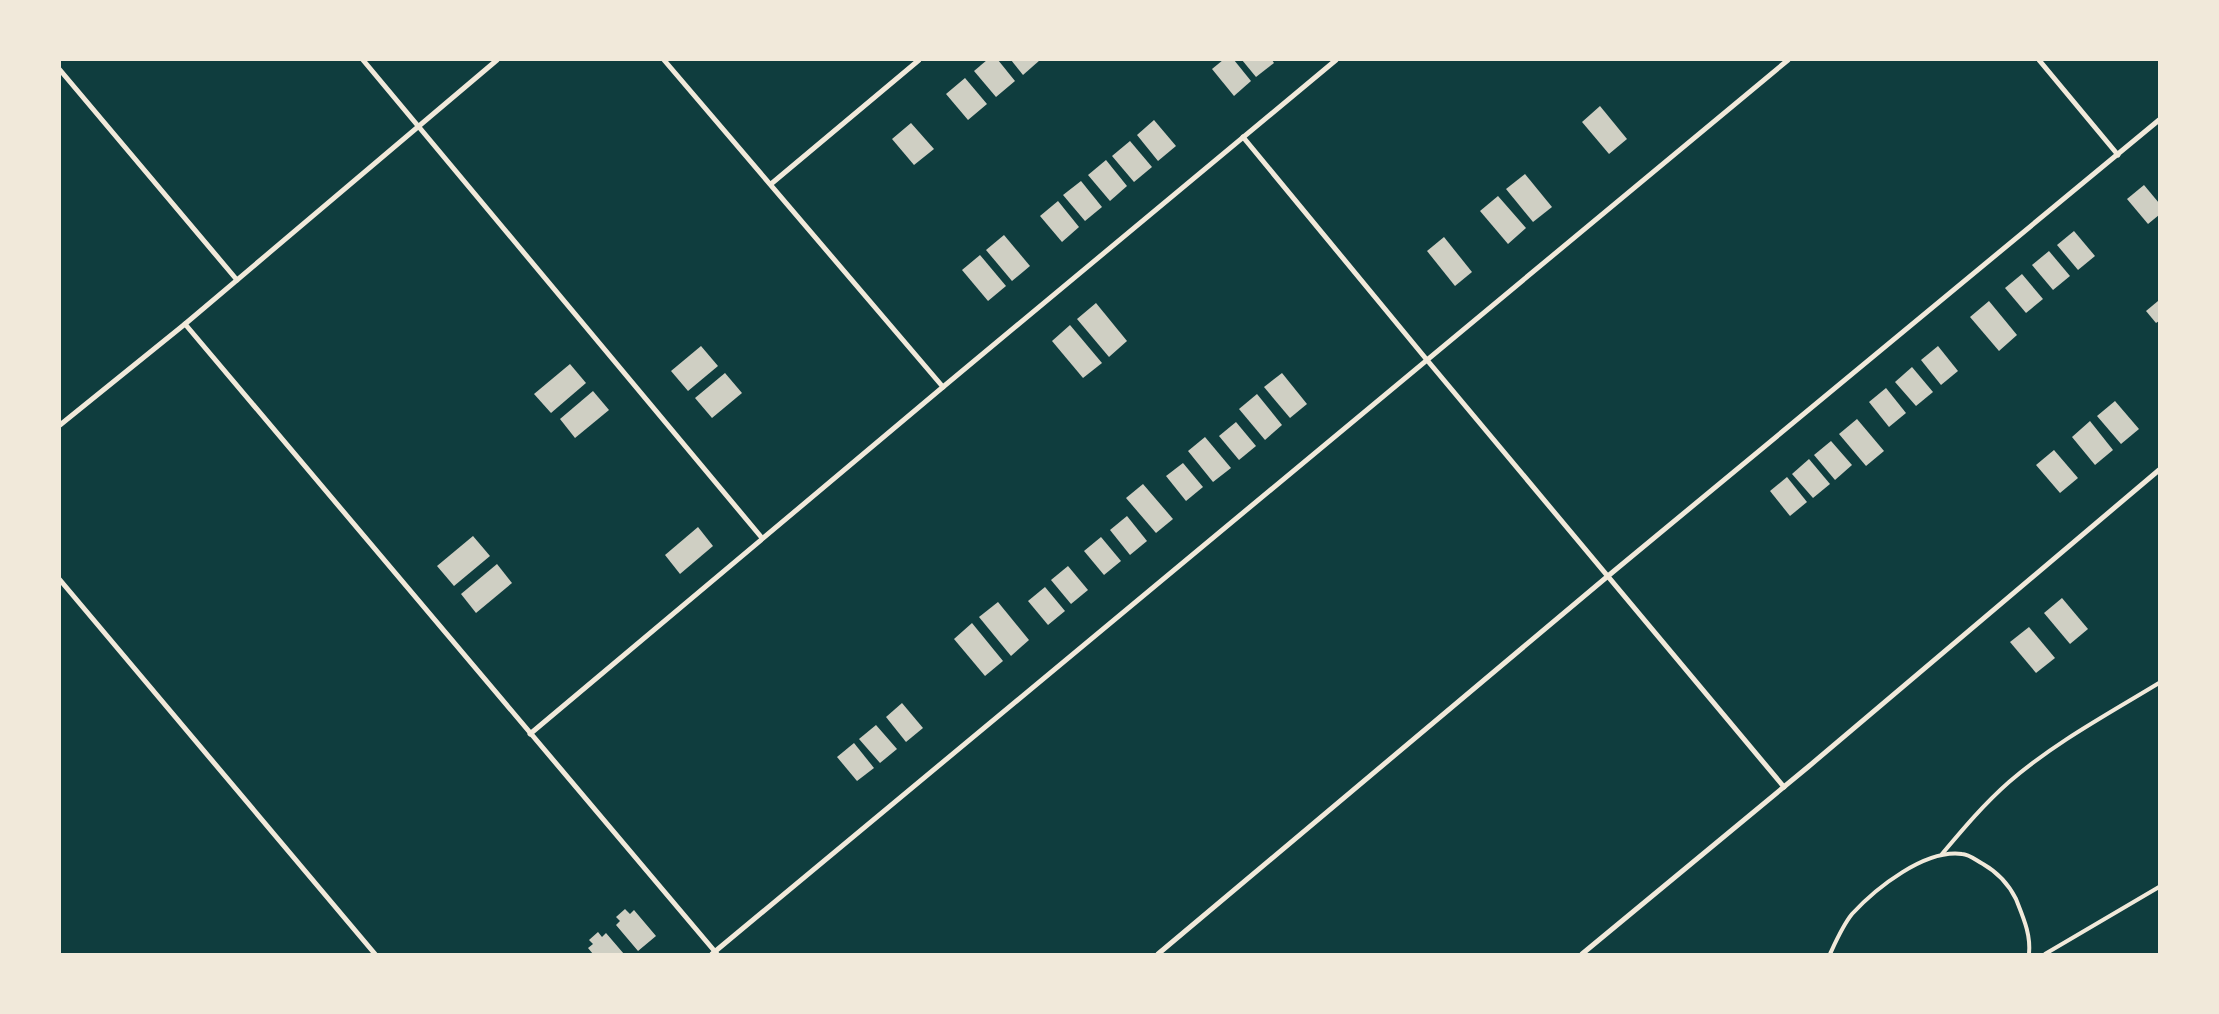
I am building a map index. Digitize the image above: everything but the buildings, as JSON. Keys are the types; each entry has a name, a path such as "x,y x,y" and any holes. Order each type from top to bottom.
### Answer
{"street":[{"path":"363,60 762,538"},
{"path":"60,425 237,280 497,60"},
{"path":"664,60 942,387"},
{"path":"771,184 919,60"},
{"path":"530,734 942,387 1336,60"},
{"path":"184,324 715,953 1788,60"},
{"path":"2039,60 2118,155"},
{"path":"60,70 237,280"},
{"path":"1158,954 1608,576 2159,120"},
{"path":"1243,137 1784,787"},
{"path":"1582,954 1784,787 2159,470"},
{"path":"60,580 375,954"}],"lane":[{"path":"1942,854 1974,816 2010,781 2074,734 2159,683"},
{"path":"1830,954 1851,915 1869,897 1914,865 1942,854 1964,854 1987,866 2003,880 2013,892 2026,924 2030,944 2029,954"},
{"path":"2045,954 2159,887"}]}
